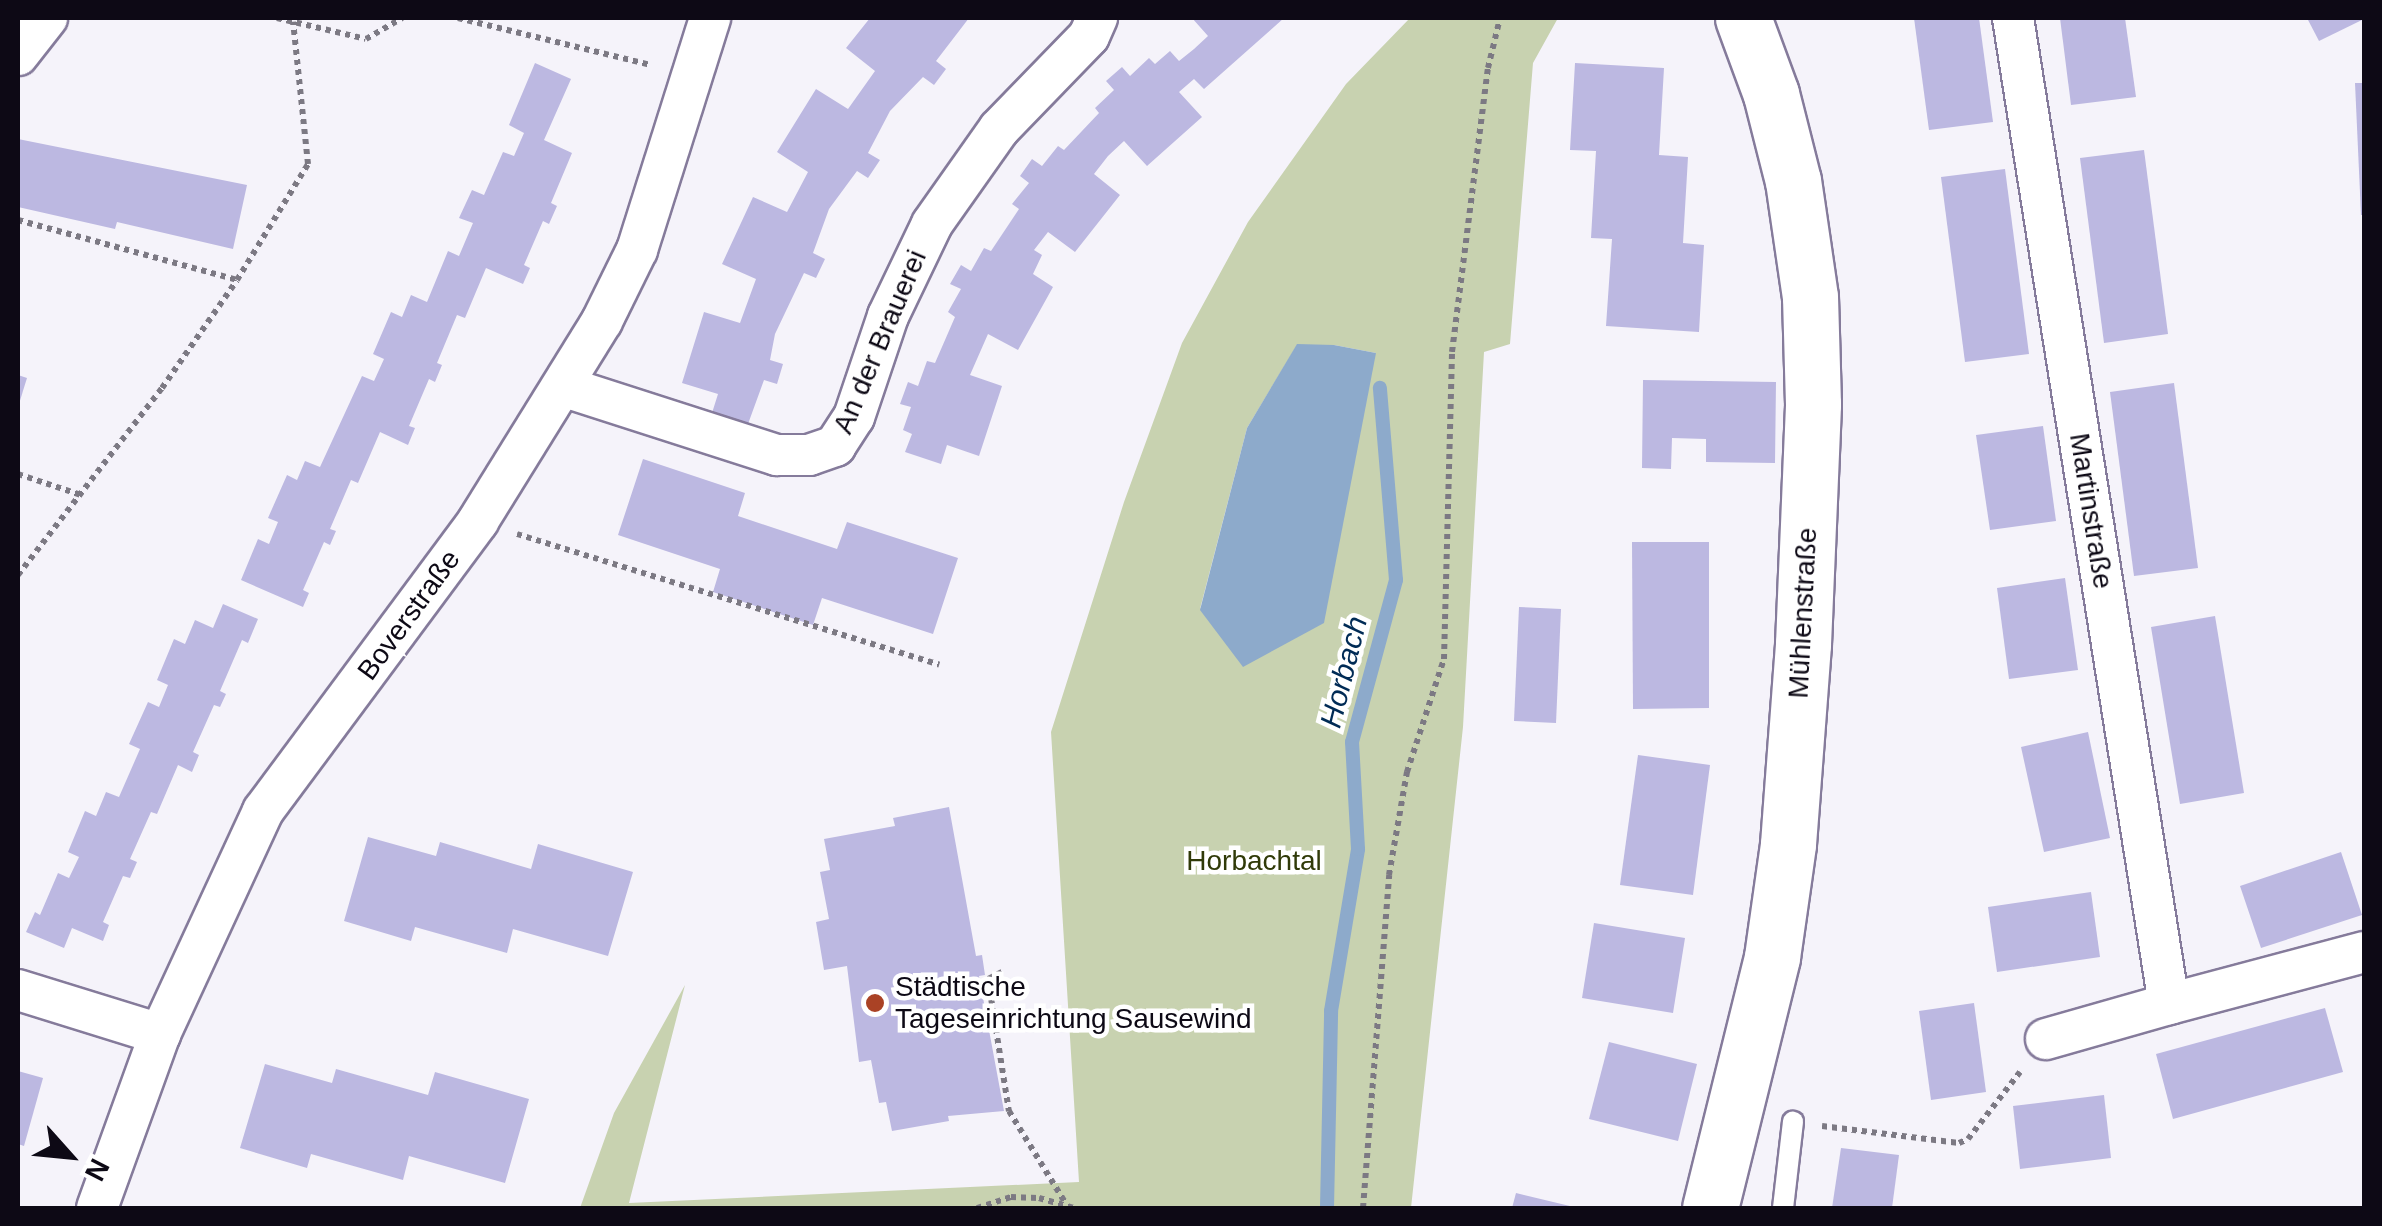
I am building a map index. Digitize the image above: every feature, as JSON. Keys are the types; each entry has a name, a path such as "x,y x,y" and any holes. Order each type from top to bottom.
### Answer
{"street":[{"path":"18,55 47,18"},
{"name":"Boverstraße","path":"97,1208 160,1034 263,811 478,521 565,387 636,250 710,18"},
{"name":"An der Brauerei","path":"565,387 777,454 809,455 835,446 854,417 888,316 932,224 999,129 1089,36 1097,18"},
{"name":"Mühlenstraße","path":"1710,1208 1772,958 1788,844 1803,644 1813,404 1810,297 1793,181 1772,94 1742,18"},
{"name":"Martinstraße","path":"2012,18 2169,1004"},
{"path":"2046,1038 2364,952"},
{"path":"18,990 160,1034"}],"lane":[{"path":"1782,1208 1793,1122"}],"path":[{"path":"277,18 366,39 402,18"},
{"path":"458,18 693,76"},
{"path":"1363,1208 1389,875 1408,772 1444,660 1452,352 1488,68 1500,18"},
{"path":"18,576 81,496 237,280 308,164 294,22"},
{"path":"18,220 237,280"},
{"path":"18,474 81,496"},
{"path":"478,521 939,665"},
{"path":"1002,972 988,980 1009,1112 1070,1206"},
{"path":"1793,1122 1959,1144 1968,1139 2046,1038"},
{"path":"978,1208 1011,1197 1070,1206"}],"green space":[{"name":"Horbachtal","path":"1410,18 1558,18 1533,63 1510,344 1484,352 1463,727 1411,1208 580,1208 614,1113 685,985 629,1203 1079,1182 1051,732 1124,502 1182,343 1248,222 1346,84","holes":["1297,345 1334,345 1376,353 1200,609 1247,428"]}],"water":[{"path":"1297,344 1334,345 1376,353 1324,623 1243,667 1200,610 1247,428"}],"building":[{"path":"870,18 969,18 936,61 946,69 934,85 923,77 890,111 868,153 880,160 868,178 857,171 829,209 813,253 825,259 816,278 804,273 775,334 770,360 783,364 777,384 764,380 748,424 712,413 718,394 682,383 704,312 740,323 756,279 722,264 753,197 787,212 808,172 777,152 816,89 848,109 875,71 846,48"},
{"path":"1192,18 1284,18 1204,89 1194,79 1179,92 1202,117 1147,166 1124,141 1108,156 1094,174 1120,195 1075,252 1048,232 1034,250 1042,255 1033,274 1053,287 1018,350 988,334 970,375 1002,386 979,456 947,445 941,464 905,452 912,434 903,430 911,407 900,404 908,382 918,386 927,361 935,363 955,317 948,312 961,289 950,284 961,265 971,271 984,248 991,251 1019,209 1012,204 1029,183 1020,176 1032,159 1042,166 1058,146 1064,150 1099,113 1095,108 1114,90 1106,81 1122,67 1130,76 1149,58 1155,64 1170,51 1179,61 1208,36"},
{"path":"1914,18 1979,18 1993,122 1929,130"},
{"path":"2060,18 2125,18 2136,97 2071,105"},
{"path":"2307,18 2364,18 2364,19 2319,41"},
{"path":"535,63 571,79 544,140 572,153 551,203 557,206 549,224 543,221 524,265 530,268 523,284 486,268 465,318 457,315 437,363 442,365 435,382 429,379 409,426 415,428 408,445 380,432 358,483 351,480 330,529 336,531 330,545 324,542 303,590 309,593 303,607 241,580 258,539 269,544 278,522 268,518 287,475 297,480 305,461 320,467 362,376 374,381 384,359 373,354 391,312 402,317 411,295 427,302 448,251 459,256 473,223 459,218 472,190 484,195 503,152 514,156 524,133 509,125"},
{"path":"1575,63 1664,68 1659,155 1688,157 1683,243 1704,245 1699,332 1606,326 1612,239 1591,238 1596,151 1570,150"},
{"path":"2355,83 2364,83 2364,215 2361,215"},
{"path":"18,139 247,185 233,249 117,222 115,229 18,207"},
{"path":"2144,150 2168,334 2104,343 2080,158"},
{"path":"2005,169 2029,354 1965,362 1941,177"},
{"path":"18,375 27,378 18,407"},
{"path":"1643,380 1776,382 1775,463 1706,462 1706,439 1672,438 1671,469 1642,468"},
{"path":"2174,383 2198,568 2134,576 2110,392"},
{"path":"2043,426 2056,521 1990,530 1976,435"},
{"path":"643,459 745,493 738,516 837,549 847,522 958,558 933,634 822,598 813,625 713,592 720,569 618,535"},
{"path":"1632,542 1709,542 1709,708 1633,709"},
{"path":"2065,578 2078,670 2009,679 1997,588"},
{"path":"223,604 258,619 248,643 242,640 220,691 226,694 220,707 214,705 193,752 199,755 192,772 178,765 157,814 151,812 130,859 137,862 130,878 123,876 103,922 109,925 103,941 72,928 64,948 26,932 35,912 40,915 58,873 69,878 79,857 68,852 85,811 96,816 106,792 119,797 140,749 129,744 148,702 159,707 168,685 157,680 174,639 185,644 195,620 213,628"},
{"path":"1519,607 1561,609 1556,723 1514,721"},
{"path":"2215,616 2244,793 2180,804 2151,627"},
{"path":"2088,732 2110,838 2044,852 2021,747"},
{"path":"1638,755 1710,765 1693,895 1620,885"},
{"path":"949,807 976,956 982,955 985,975 979,976 1004,1111 948,1116 949,1121 892,1131 886,1102 879,1103 871,1060 859,1062 847,966 824,970 816,922 829,919 820,872 830,870 824,839 895,826 893,818"},
{"path":"368,837 436,856 440,842 531,869 538,844 633,872 608,956 513,929 507,953 415,927 411,941 344,921"},
{"path":"2341,852 2362,915 2261,948 2240,886"},
{"path":"2091,892 2100,957 1997,972 1988,907"},
{"path":"1594,923 1685,938 1673,1013 1582,998"},
{"path":"1974,1003 1986,1092 1931,1100 1919,1011"},
{"path":"2325,1008 2343,1072 2173,1119 2156,1054"},
{"path":"1609,1042 1697,1064 1678,1141 1589,1119"},
{"path":"265,1064 332,1083 336,1069 428,1095 435,1072 529,1099 505,1183 409,1156 403,1180 311,1154 307,1168 240,1148"},
{"path":"18,1071 43,1078 24,1146 18,1144"},
{"path":"2104,1095 2111,1158 2020,1169 2013,1106"},
{"path":"1841,1148 1899,1155 1892,1208 1832,1208"},
{"path":"1516,1193 1574,1207 1512,1208"}],"waterway":[{"name":"Horbach","path":"1327,1208 1331,1011 1358,849 1352,742 1396,580 1380,388"}],"place":[{"name":"Städtische Tageseinrichtung Sausewind","path":"875,1003"}]}
